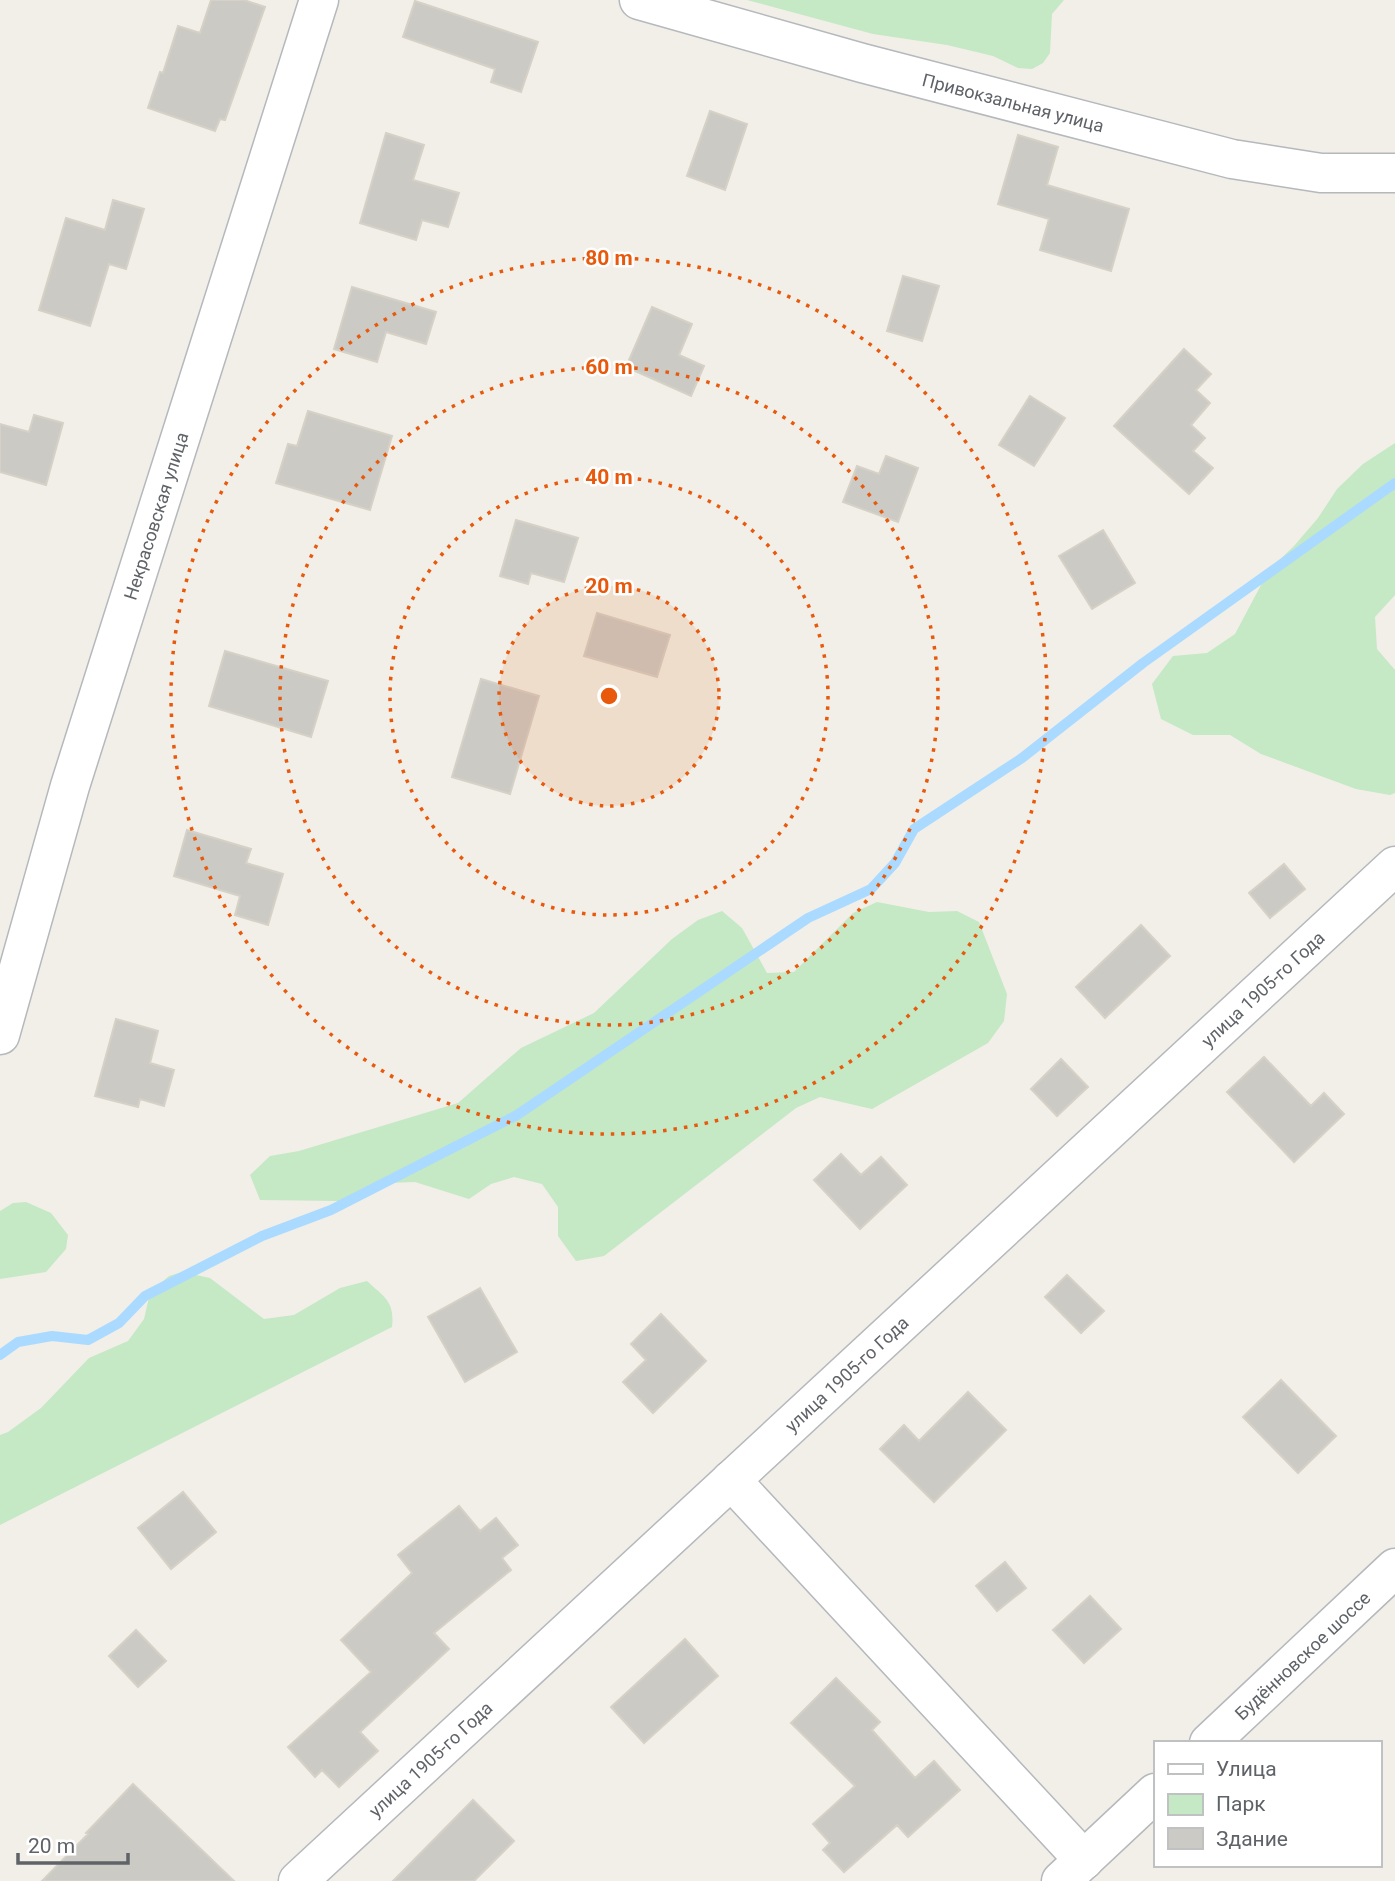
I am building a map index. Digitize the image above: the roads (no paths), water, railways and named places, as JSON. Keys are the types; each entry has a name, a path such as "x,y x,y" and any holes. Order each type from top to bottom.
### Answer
{"street":[{"name":"Некрасовская улица","path":"0,1035 70,786 319,0"},
{"name":"Привокзальная улица","path":"639,0 862,64 1232,159 1321,173 1395,173"},
{"name":"улица 1905-го Года","path":"298,1881 1395,866"},
{"path":"731,1480 1073,1870 1154,1794"},
{"name":"Будённовское шоссе","path":"1211,1741 1395,1568"}],"waterway":[{"path":"0,1355 18,1342 52,1336 88,1340 119,1323 145,1296 262,1236 331,1210 517,1115 808,918 871,889 895,863 914,829 1022,758 1143,663 1395,483"}]}
